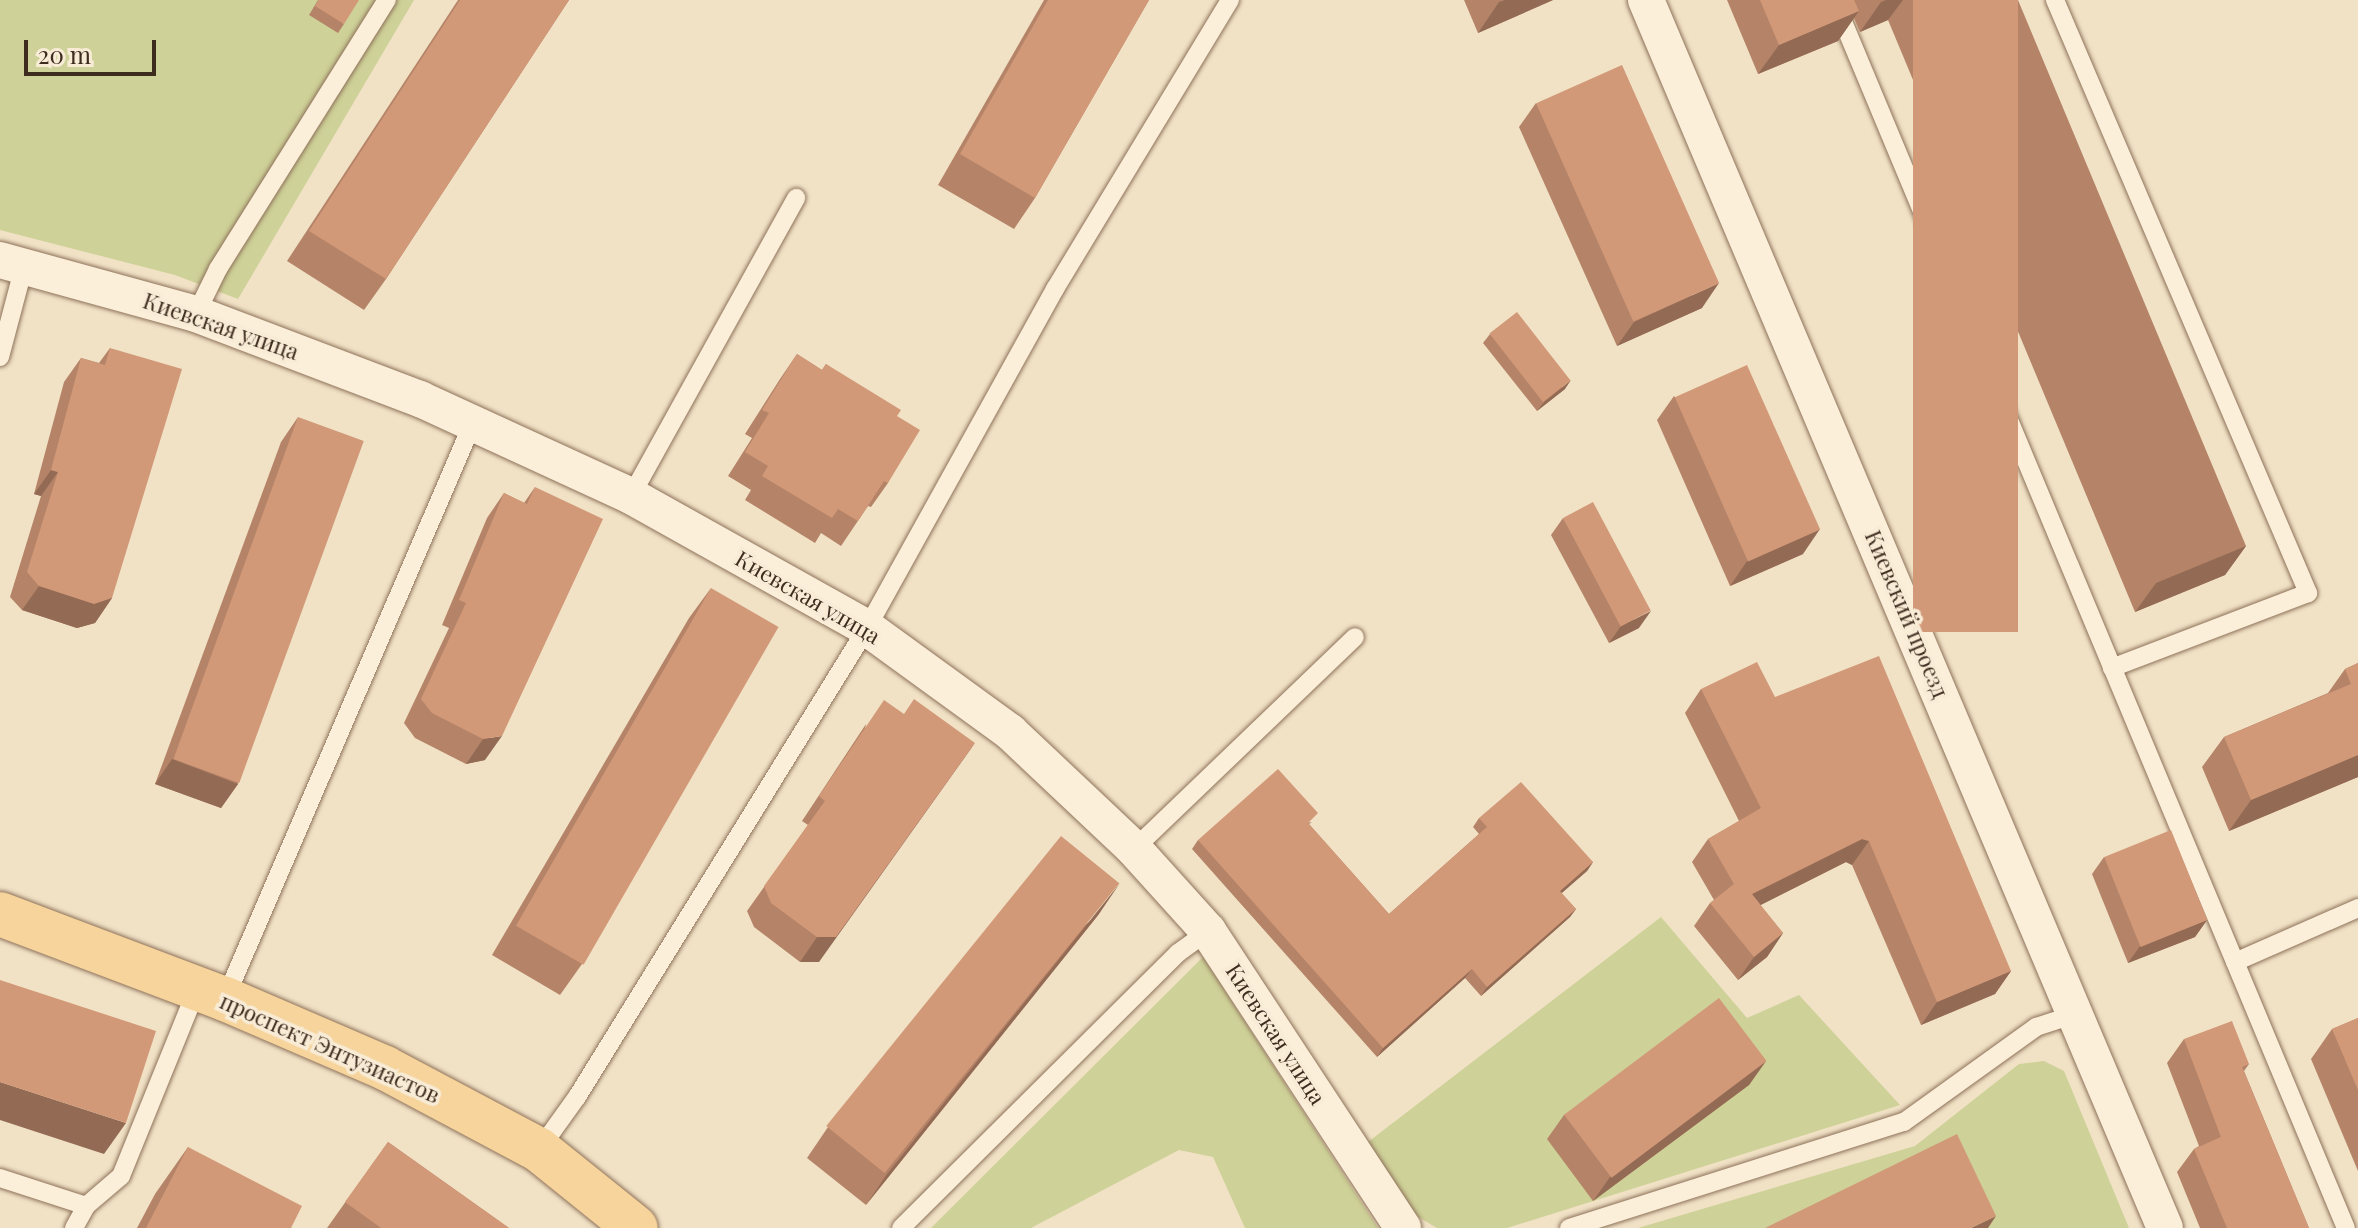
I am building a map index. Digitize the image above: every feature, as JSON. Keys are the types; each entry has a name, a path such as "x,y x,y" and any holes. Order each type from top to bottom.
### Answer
{"main road":[{"name":"проспект Энтузиастов","path":"0,914 211,994 385,1068 539,1150 636,1228"}],"street":[{"name":"Киевский проезд","path":"1646,0 2165,1228"},
{"name":"Киевская улица","path":"12,263 196,314 420,399 631,496 867,628 1010,732 1134,849 1208,931 1403,1228"}],"lane":[{"path":"196,314 218,269 387,0"},
{"path":"539,1150 577,1097 867,628 1055,289 1230,0"},
{"path":"1834,0 2346,1228"},
{"path":"2055,0 2308,593 2112,668"},
{"path":"631,496 796,198"},
{"path":"0,357 12,263"},
{"path":"74,1228 86,1206 121,1176 211,994 472,425"},
{"path":"1134,849 1355,637"},
{"path":"2235,962 2358,908"},
{"path":"901,1228 1178,953 1208,931"},
{"path":"1569,1228 1904,1122 2036,1027 2076,1014"},
{"path":"0,1178 86,1206"}],"green space":[{"path":"0,0 414,0 238,299 175,275 0,230"},
{"path":"1661,917 1747,1018 1799,995 1900,1105 1507,1228 1437,1228 1415,1215 1368,1142"},
{"path":"1203,957 1378,1228 1245,1228 1213,1157 1179,1150 1031,1228 931,1228"},
{"path":"2044,1061 2064,1071 2129,1228 1638,1228 1915,1146 2019,1064"}],"building":[{"path":"319,0 359,0 344,24 315,6"},
{"path":"460,0 569,0 386,279 309,231"},
{"path":"1048,0 1149,0 1035,198 960,154"},
{"path":"1760,0 1854,0 1859,11 1779,45"},
{"path":"1913,0 2018,0 2018,632 1913,632"},
{"path":"1622,65 1719,283 1633,322 1536,103"},
{"path":"1517,312 1571,381 1543,402 1489,334"},
{"path":"110,348 182,369 112,598 94,604 39,586 27,572 58,472 51,470 81,358 105,365"},
{"path":"797,354 822,370 826,364 901,410 897,416 920,430 888,483 884,481 858,521 838,509 832,518 762,476 768,466 745,452 769,413 762,410"},
{"path":"1747,365 1820,529 1748,562 1675,397"},
{"path":"298,417 364,441 239,783 174,759"},
{"path":"535,487 603,519 502,736 483,739 432,713 421,699 466,603 459,600 504,493 527,504"},
{"path":"1593,502 1651,611 1621,627 1563,518"},
{"path":"711,588 779,627 584,965 516,926"},
{"path":"1879,656 2011,971 1937,1002 1869,841 1862,839 1752,894 1783,933 1754,957 1710,903 1734,884 1708,839 1761,808 1701,689 1757,662 1775,697"},
{"path":"2358,663 2358,755 2251,800 2224,737 2351,684 2345,669"},
{"path":"914,699 975,743 836,937 817,937 771,903 764,886 825,801 819,796 884,700 904,714"},
{"path":"1278,769 1318,813 1308,823 1389,914 1487,827 1479,818 1521,782 1593,862 1560,891 1576,909 1487,987 1472,969 1383,1048 1198,840"},
{"path":"2171,830 2207,920 2141,947 2104,857"},
{"path":"1061,836 1119,883 885,1173 826,1126"},
{"path":"0,980 156,1031 126,1123 0,1082"},
{"path":"1719,998 1767,1061 1612,1178 1564,1115"},
{"path":"2358,1018 2358,1090 2332,1029"},
{"path":"2232,1021 2249,1064 2242,1067 2309,1228 2227,1228 2194,1149 2221,1137 2184,1039"},
{"path":"1957,1134 1996,1216 1971,1228 1765,1228"},
{"path":"388,1142 509,1228 381,1228 345,1202"},
{"path":"188,1147 302,1206 291,1228 146,1228"}]}
